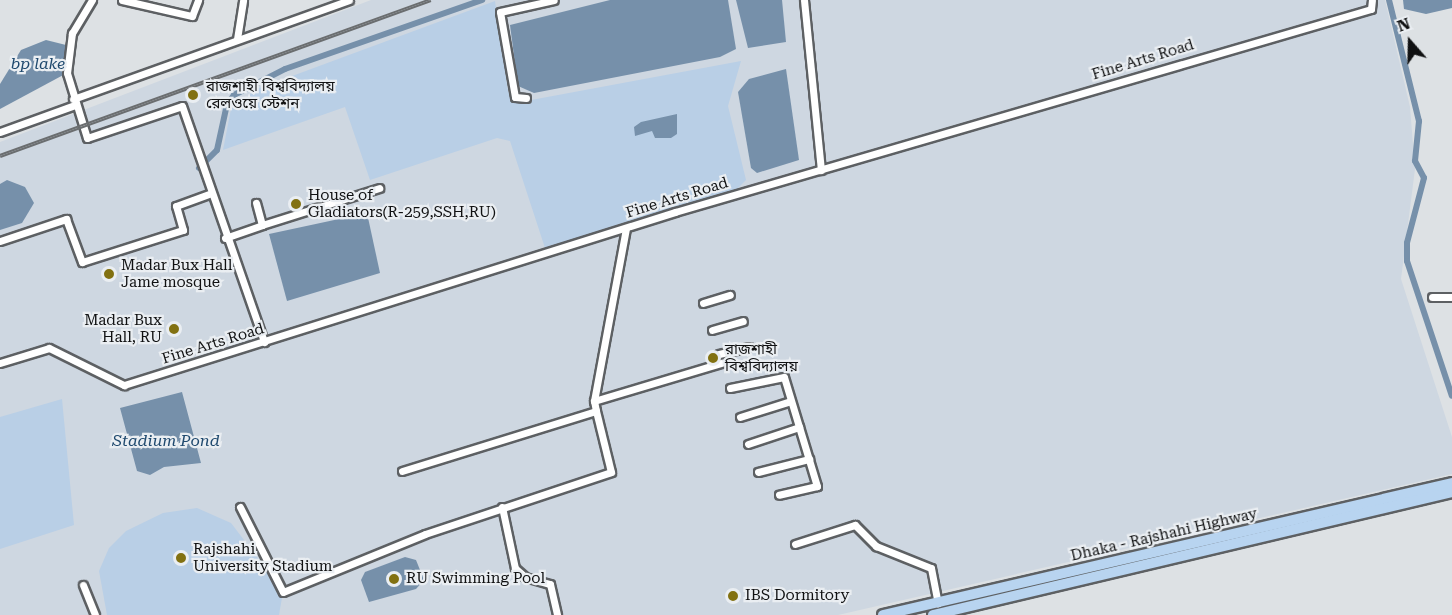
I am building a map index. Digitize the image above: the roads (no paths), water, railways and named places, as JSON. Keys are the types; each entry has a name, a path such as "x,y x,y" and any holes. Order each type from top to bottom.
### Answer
{"highway":[{"name":"Dhaka - Rajshahi Highway","path":"883,615 1452,483"},
{"name":"Dhaka - Rajshahi Highway","path":"933,615 1452,492"}],"street":[{"path":"92,0 72,33 67,73 74,102 87,138 182,106 209,194 264,342"},
{"path":"122,0 192,16 198,0"},
{"path":"237,39 243,0"},
{"path":"0,132 237,39 349,0"},
{"path":"526,98 515,97 500,12 554,0"},
{"path":"804,0 821,170"},
{"name":"Fine Arts Road","path":"0,363 49,348 124,385 626,228 1371,9 1372,0"},
{"path":"225,238 379,188"},
{"path":"0,241 66,219 82,262 183,230 176,206 209,194"},
{"path":"256,203 262,225"},
{"path":"240,507 283,592 502,507 613,470 594,401 626,228"},
{"path":"703,303 730,295"},
{"path":"1432,297 1452,297"},
{"path":"712,330 743,321"},
{"path":"719,354 749,347"},
{"path":"594,401 721,363"},
{"path":"730,388 784,377 817,486 780,495"},
{"path":"740,417 791,400"},
{"path":"402,471 596,411"},
{"path":"748,444 799,427"},
{"path":"758,472 809,459"},
{"path":"502,507 515,568 525,578 550,584 557,615"},
{"path":"795,544 855,525 876,546 931,568 938,603"},
{"path":"83,585 95,615"}],"water":[{"path":"610,0 728,0 736,49 720,57 534,93 518,86 510,25"},
{"path":"736,0 782,0 786,42 748,48"},
{"path":"1403,0 1452,0 1452,8 1426,14 1404,9"},
{"name":"bp lake","path":"46,40 70,46 67,73 0,109 0,84 21,50"},
{"path":"786,69 799,160 757,173 751,168 738,92 749,79"},
{"path":"677,114 677,134 671,138 655,138 652,131 635,136 634,127 641,122"},
{"path":"7,180 25,187 34,203 22,223 0,230 0,184"},
{"path":"367,213 380,273 287,301 269,234"},
{"name":"Stadium Pond","path":"182,392 201,463 164,467 150,475 137,471 120,408"},
{"name":"RU Swimming Pool","path":"405,557 416,560 424,580 416,589 369,602 361,580 365,572"}],"waterway":[{"path":"199,168 217,150 227,104 234,95 285,69 482,0"},
{"path":"1389,0 1419,121 1415,161 1424,178 1407,243 1407,261 1452,396"}],"railway":[{"path":"0,156 431,0"}],"place":[{"name":"রাজশাহী বিশ্ববিদ্যালয় রেলওয়ে স্টেশন","path":"193,95"},
{"name":"House of Gladiators(R-259,SSH,RU)","path":"296,204"},
{"name":"Madar Bux Hall Jame mosque","path":"109,274"},
{"name":"Madar Bux Hall, RU","path":"174,329"},
{"name":"রাজশাহী বিশ্ববিদ্যালয়","path":"713,358"},
{"name":"Rajshahi University Stadium","path":"181,558"},
{"name":"RU Swimming Pool","path":"394,579"},
{"name":"IBS Dormitory","path":"733,596"}]}
